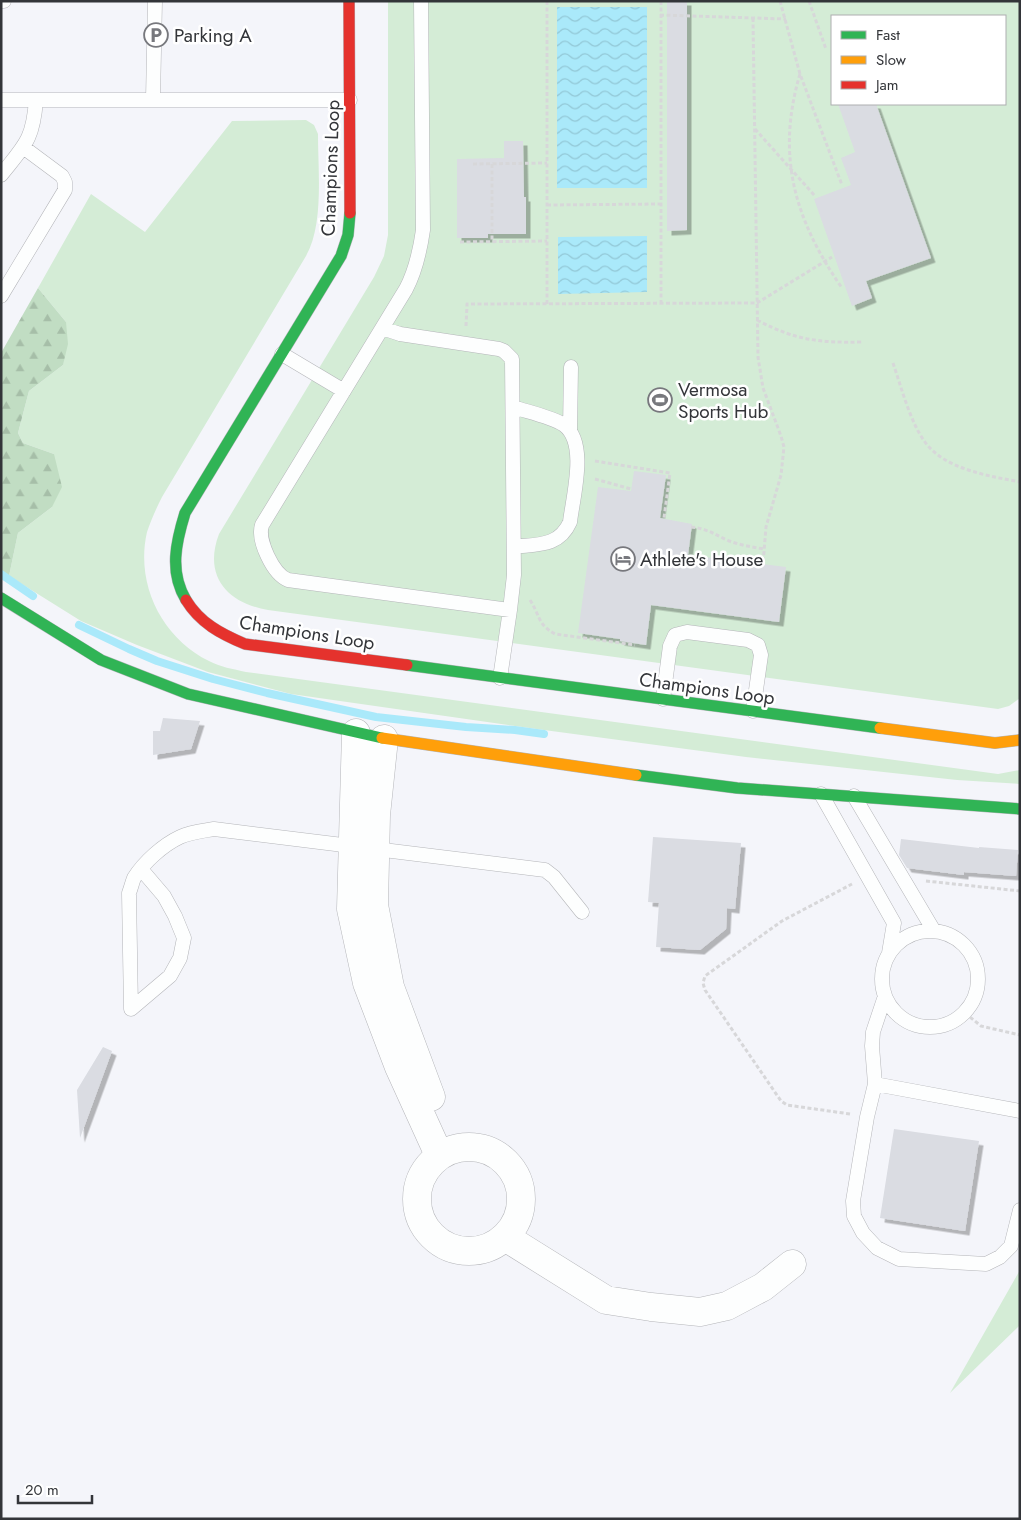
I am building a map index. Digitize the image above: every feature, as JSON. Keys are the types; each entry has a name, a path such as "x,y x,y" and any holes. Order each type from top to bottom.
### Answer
{"street":[{"name":"Champions Loop","path":"349,1 350,229 341,256 185,513 178,530 174,549 179,585 187,602 198,617 212,629 228,638 245,644 995,744 1020,740"},
{"path":"1,598 102,660 188,694 384,739 737,788 1020,809"},
{"path":"356,733 364,848"},
{"path":"384,739 376,815 364,848 351,909 367,983 399,1067 447,1151"},
{"path":"473,1146 490,1150 504,1159 515,1173 521,1189 521,1206 515,1223 505,1237 490,1247 473,1251 456,1250 440,1243 427,1232 419,1217 416,1200 419,1182 427,1167 447,1151 473,1146"},
{"path":"505,1237 606,1300 700,1312 727,1306 763,1287 792,1264"}],"lane":[{"path":"153,99 156,1"},
{"path":"421,1 423,230 413,275 262,526 260,532 261,540 278,574 288,580 510,610"},
{"path":"1,100 350,100"},
{"path":"1,175 23,148 32,133 36,100"},
{"path":"1,296 65,190 65,182 62,176 23,148"},
{"path":"382,328 400,334 499,349 509,354 513,364 513,592 500,678"},
{"path":"282,354 344,391"},
{"path":"570,430 571,367"},
{"path":"513,407 563,424 570,430 574,438 578,457 570,522 566,530 553,541 514,547"},
{"path":"663,699 670,646 676,635 687,632 748,640 758,645 760,655 753,711"},
{"path":"821,794 894,923 882,983 885,996 892,1008 902,1018 920,1025 941,1026 954,1021 965,1012 973,1001 977,989 976,961 959,940 947,934 934,931 920,932 907,937 888,956"},
{"path":"854,796 934,931"},
{"path":"141,869 164,896 184,938 180,958 170,976 132,1009 129,893 133,880 141,869 166,846 180,837 196,832 214,829 545,870 554,877 582,912"},
{"path":"885,996 873,1032 872,1046 875,1084 852,1201 854,1216 863,1233 877,1248 900,1259 986,1264 1000,1257 1011,1246 1020,1210"},
{"path":"875,1084 1020,1111"}],"path":[{"path":"547,1 547,304"},
{"path":"661,1 661,303"},
{"path":"780,1 800,74 842,185"},
{"path":"809,1 826,49"},
{"path":"660,15 786,19"},
{"path":"753,18 757,320 760,374 784,447 781,475 769,514 763,564"},
{"path":"800,74 790,114 788,156 795,190 806,221 825,262 842,288"},
{"path":"755,129 815,196"},
{"path":"473,164 547,163"},
{"path":"492,164 492,242"},
{"path":"547,205 661,204"},
{"path":"460,242 547,241"},
{"path":"466,344 466,304 757,302 832,257"},
{"path":"757,320 791,336 820,341 862,342"},
{"path":"893,363 917,428 926,443 950,462 966,469 987,476 1020,482"},
{"path":"592,461 670,473 664,518"},
{"path":"589,477 631,489"},
{"path":"692,527 709,530 744,546 764,549"},
{"path":"528,597 540,623 547,630 555,634 636,645"},
{"path":"867,1117 787,1105 781,1101 705,990 703,983 705,976 782,921 868,876"},
{"path":"902,878 1020,891"},
{"path":"965,1012 981,1026 1020,1035"}],"green space":[{"name":"Vermosa Sports Hub","path":"388,1 1020,1 1020,698 1009,706 998,709 268,610 241,601 230,594 222,585 214,563 219,534 374,277 384,256 388,235"},
{"path":"306,120 314,125 318,134 319,197 312,243 162,497 147,532 144,552 149,590 166,624 178,638 192,651 209,661 246,672 998,774 1020,770 1020,784 957,780 746,757 291,694 208,672 137,645 81,621 9,576 18,533 52,507 54,454 23,443 18,433 29,391 63,365 66,322 38,288 91,194 145,232 232,121"},
{"path":"38,288 66,322 68,344 63,365 29,391 18,433 23,443 54,454 62,487 52,507 18,533 9,576 1,571 1,353"},
{"path":"1020,1270 1020,1325 950,1393"}],"water":[{"path":"557,7 647,7 647,188 557,188"},
{"path":"647,236 647,292 558,294 558,237"}],"building":[{"path":"667,1 687,1 687,230 667,231"},
{"path":"838,105 876,105 931,258 866,281 872,298 852,306 814,199 851,185 841,158 855,152"},
{"path":"504,141 523,141 526,234 488,234 488,238 457,238 457,159 504,158"},
{"name":"Athlete's House","path":"634,471 666,475 660,518 692,524 688,555 786,567 779,622 651,605 646,645 578,633 598,487 631,491"},
{"path":"163,718 200,721 191,749 153,755 153,731 160,731"},
{"path":"653,837 741,843 735,909 727,908 726,929 700,950 656,947 659,903 648,902"},
{"path":"901,839 979,848 1018,850 1016,876 964,872 964,875 907,868 899,855"},
{"path":"103,1047 112,1051 80,1138 77,1090"},
{"path":"894,1129 979,1141 965,1231 880,1218"}],"waterway":[{"path":"1,574 33,596"},
{"path":"79,625 157,661 213,679 267,693 376,717 544,734"}],"traffic: fast":[{"path":"186,600 177,579 176,568 177,546 185,513 341,256 348,235 350,213"},
{"path":"1,598 101,660 188,694 382,738"},
{"path":"407,665 880,728"},
{"path":"636,775 737,788 1020,809"}],"traffic: slow":[{"path":"880,728 995,743 1020,740"},
{"path":"382,738 636,775"}],"traffic: jam":[{"path":"349,1 350,213"},
{"path":"186,600 198,615 212,627 245,644 407,665"}],"place":[{"name":"Parking A","path":"156,35"},
{"name":"Vermosa Sports Hub","path":"660,400"},
{"name":"Athlete's House","path":"623,559"}]}
